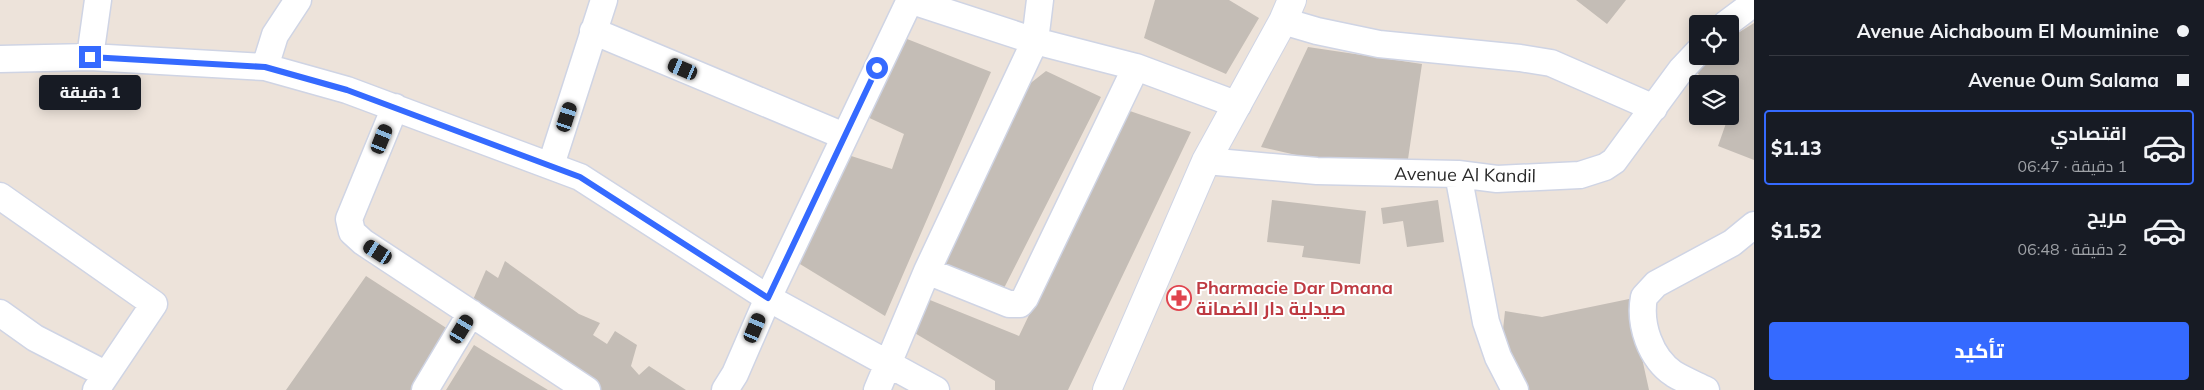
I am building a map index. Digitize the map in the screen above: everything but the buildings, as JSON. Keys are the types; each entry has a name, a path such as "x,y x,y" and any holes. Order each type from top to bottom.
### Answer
{"street":[{"path":"90,57 98,0"},
{"path":"265,67 275,34 298,0"},
{"path":"551,165 604,0"},
{"path":"725,390 735,374 768,298 910,0 1035,41 1136,67 1238,105"},
{"path":"878,390 927,271 1035,41 1040,0"},
{"path":"1738,15 1754,3"},
{"path":"1107,390 1206,161 1238,105 1287,10 1317,31 1379,44 1520,58 1551,63 1654,108"},
{"path":"593,31 844,136"},
{"path":"0,58 90,57 265,67 347,90 395,107 580,177 768,298 936,390"},
{"name":"Avenue Al Kandil","path":"1206,161 1317,171 1458,174 1497,179 1580,175 1594,172 1614,161 1689,62"},
{"path":"927,271 1009,304 1020,304 1025,298 1136,67"},
{"path":"395,107 349,219 352,232 363,242 580,388"},
{"path":"1458,174 1486,322 1498,357 1515,390"},
{"path":"0,196 151,300 154,304 101,382 0,313"},
{"path":"1706,390 1674,374 1664,365 1651,344 1644,326 1643,304 1646,294 1656,284 1732,243 1754,225"},
{"path":"425,390 471,313"}],"place":[{"name":"Pharmacie Dar Dmana صيدلية دار الضمانة","path":"1179,298"}],"route":[{"path":"90,57 265,67 347,90 580,177 768,298 877,68"}]}
